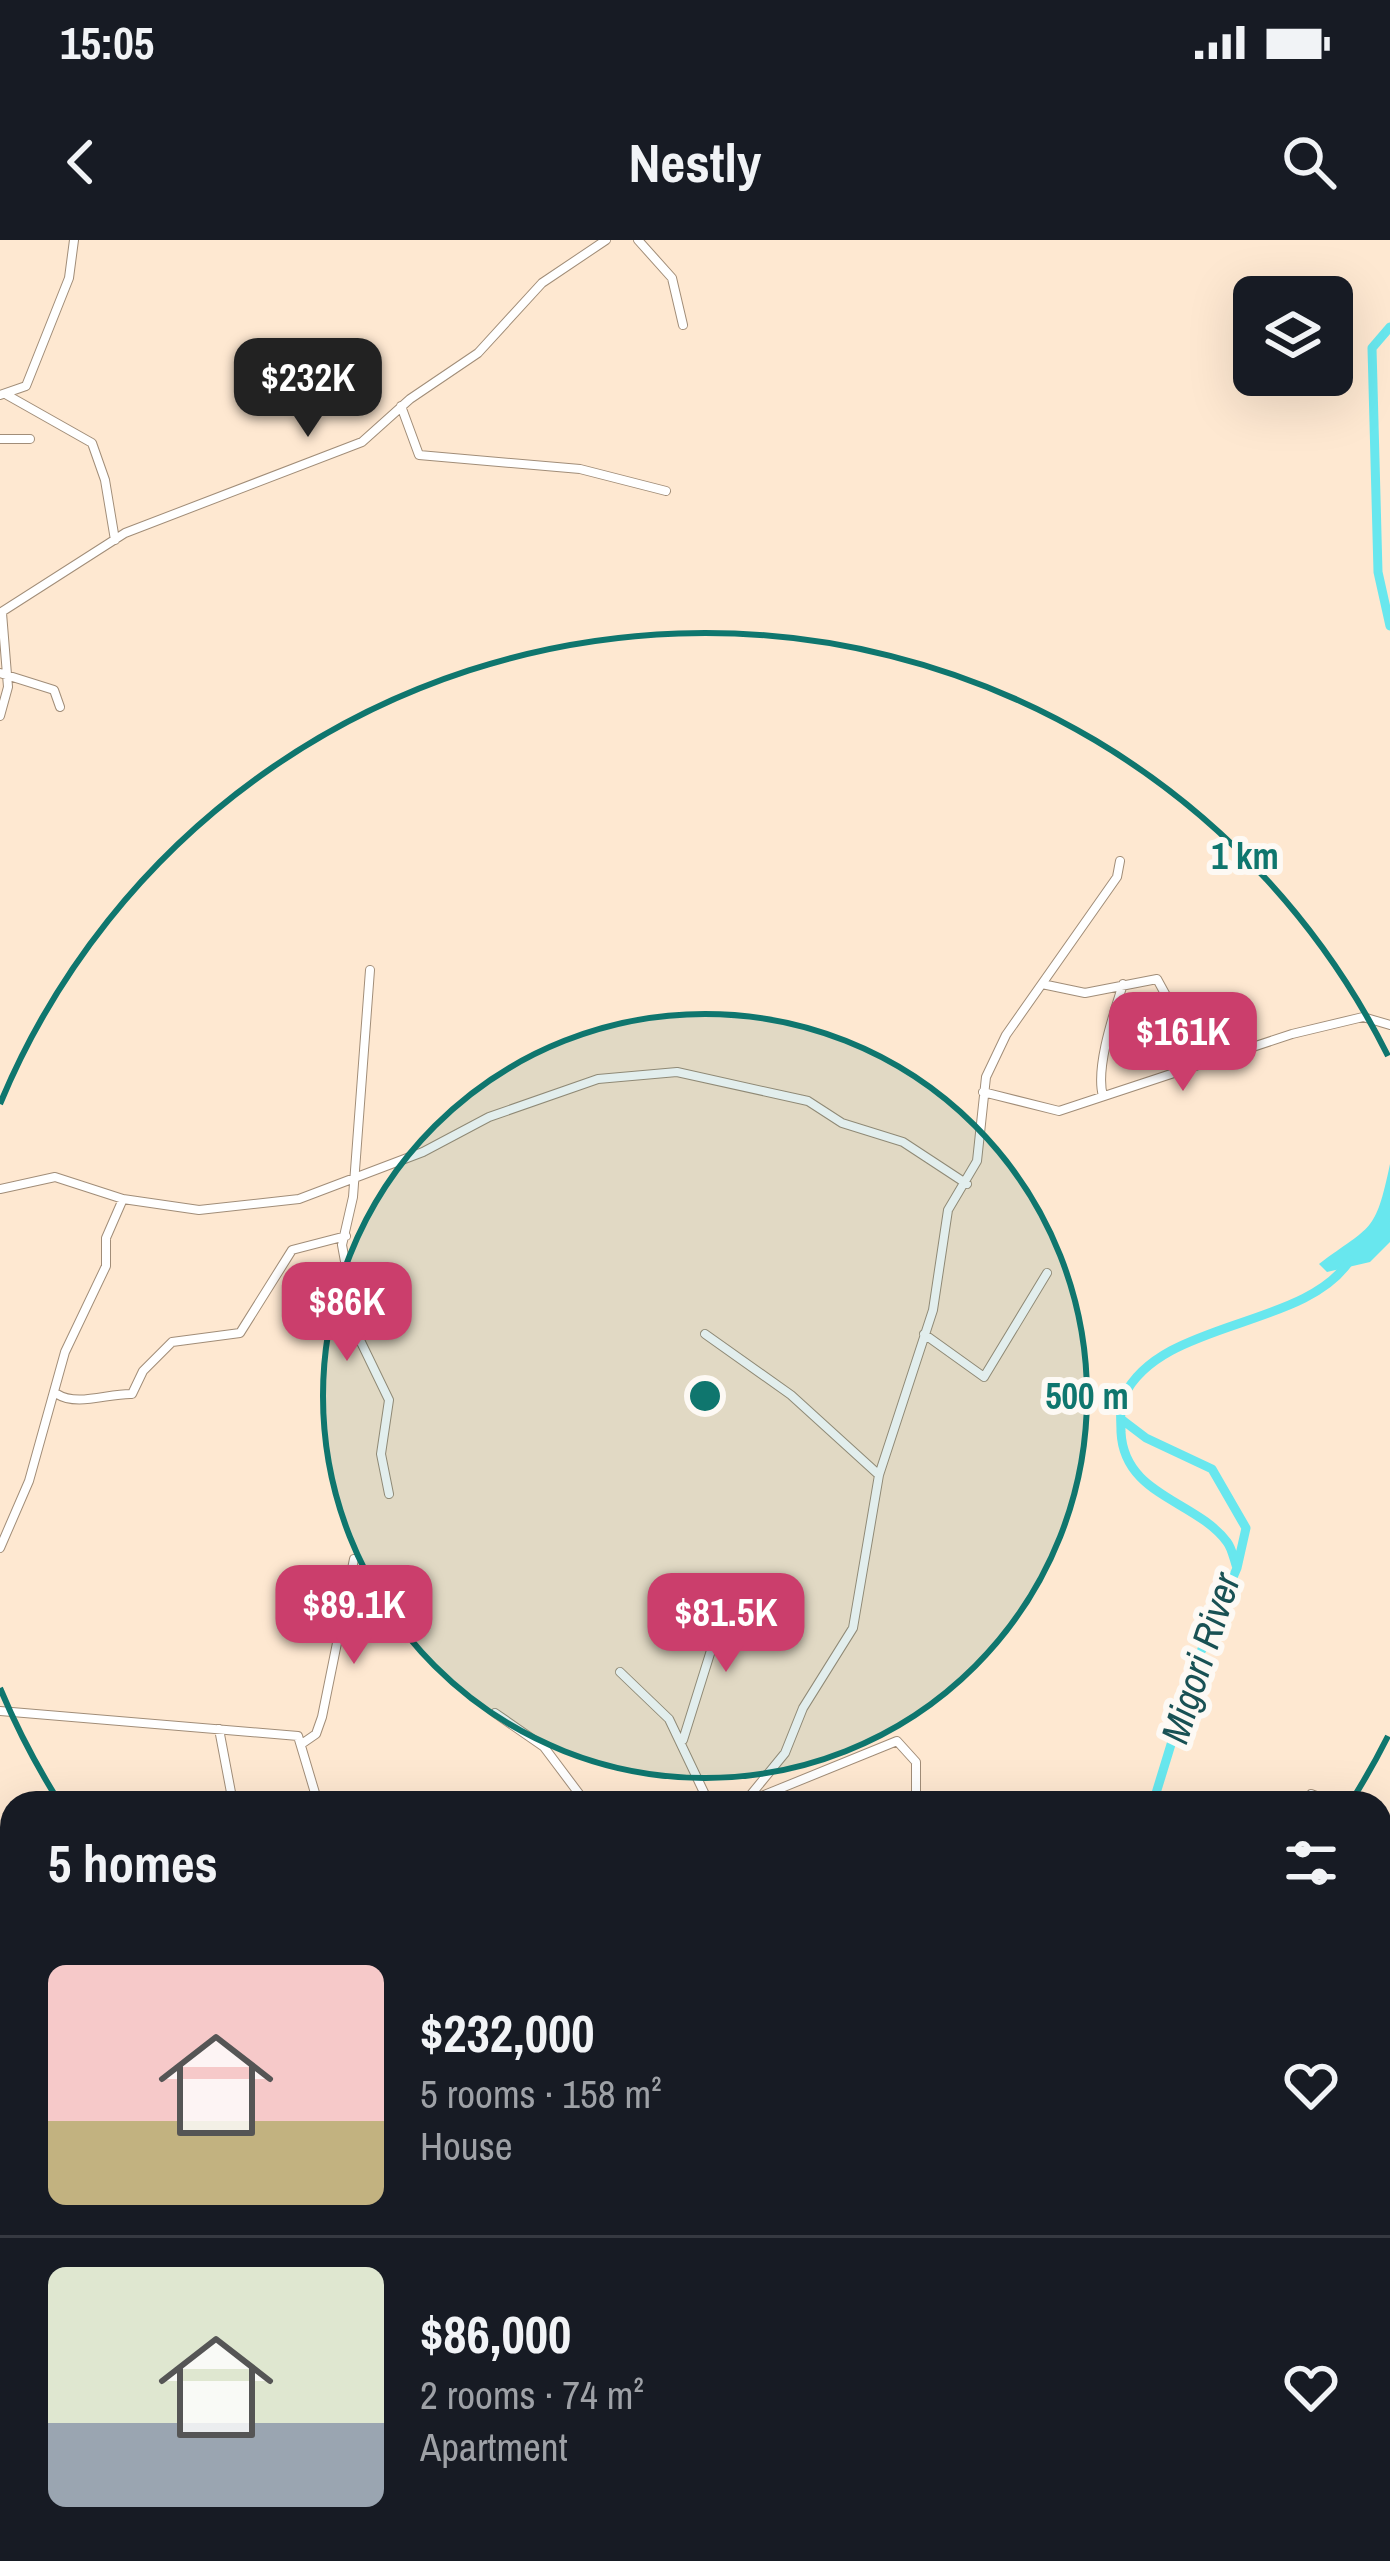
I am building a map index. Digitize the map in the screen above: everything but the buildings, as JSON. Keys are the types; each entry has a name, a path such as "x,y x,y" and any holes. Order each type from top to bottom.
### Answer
{"street":[{"path":"4,395 28,382 71,271 74,240"},
{"path":"0,716 1,612 115,539 356,445 401,406 478,353 542,283 606,240"},
{"path":"638,240 672,278 682,325"},
{"path":"4,395 92,442 105,480 115,539"},
{"path":"401,406 418,455 569,467 666,491"},
{"path":"0,439 30,439"},
{"path":"3,674 53,690 60,707"},
{"path":"952,1202 977,1161 983,1092 1006,1035 1117,877 1120,861"},
{"path":"370,970 355,1178 343,1251 359,1338 389,1400 381,1454 389,1494"},
{"path":"1042,984 1084,993 1157,979 1203,1064"},
{"path":"1103,1096 1104,1046 1117,1019 1123,984"},
{"path":"983,1092 1059,1111 1352,1019 1390,1025"},
{"path":"0,1189 48,1177 123,1199 219,1210 298,1199 432,1149 489,1117 598,1079 677,1072 808,1101 842,1123 906,1144 967,1184"},
{"path":"755,1791 785,1754 803,1708 850,1636 879,1475 924,1334 952,1202 949,1173"},
{"path":"0,1548 13,1526 57,1394 62,1360 101,1277 106,1238 123,1199"},
{"path":"57,1394 70,1400 113,1391 132,1394 143,1371 172,1342 240,1333 292,1250 346,1236"},
{"path":"924,1334 983,1378 1048,1273"},
{"path":"705,1334 791,1395 879,1475"},
{"path":"303,1743 316,1734 322,1717 354,1559"},
{"path":"682,1741 728,1596"},
{"path":"620,1672 663,1712 704,1791"},
{"path":"0,1711 295,1735 303,1743 315,1791"},
{"path":"495,1713 536,1739 577,1791"},
{"path":"219,1729 231,1791"},
{"path":"771,1791 839,1760 897,1741 917,1765 916,1791"}],"water":[{"path":"1390,1164 1390,1242 1370,1262 1327,1272 1319,1264 1361,1234 1375,1216"}],"waterway":[{"name":"Migori River","path":"1390,327 1372,348 1378,572 1390,626"},
{"name":"Migori River","path":"1157,1791 1196,1663 1237,1568 1229,1545 1214,1528 1134,1470 1121,1432 1122,1400 1143,1371 1169,1352 1301,1300 1329,1282 1350,1260"},
{"path":"1121,1419 1146,1438 1212,1469 1246,1528 1237,1568"}]}
